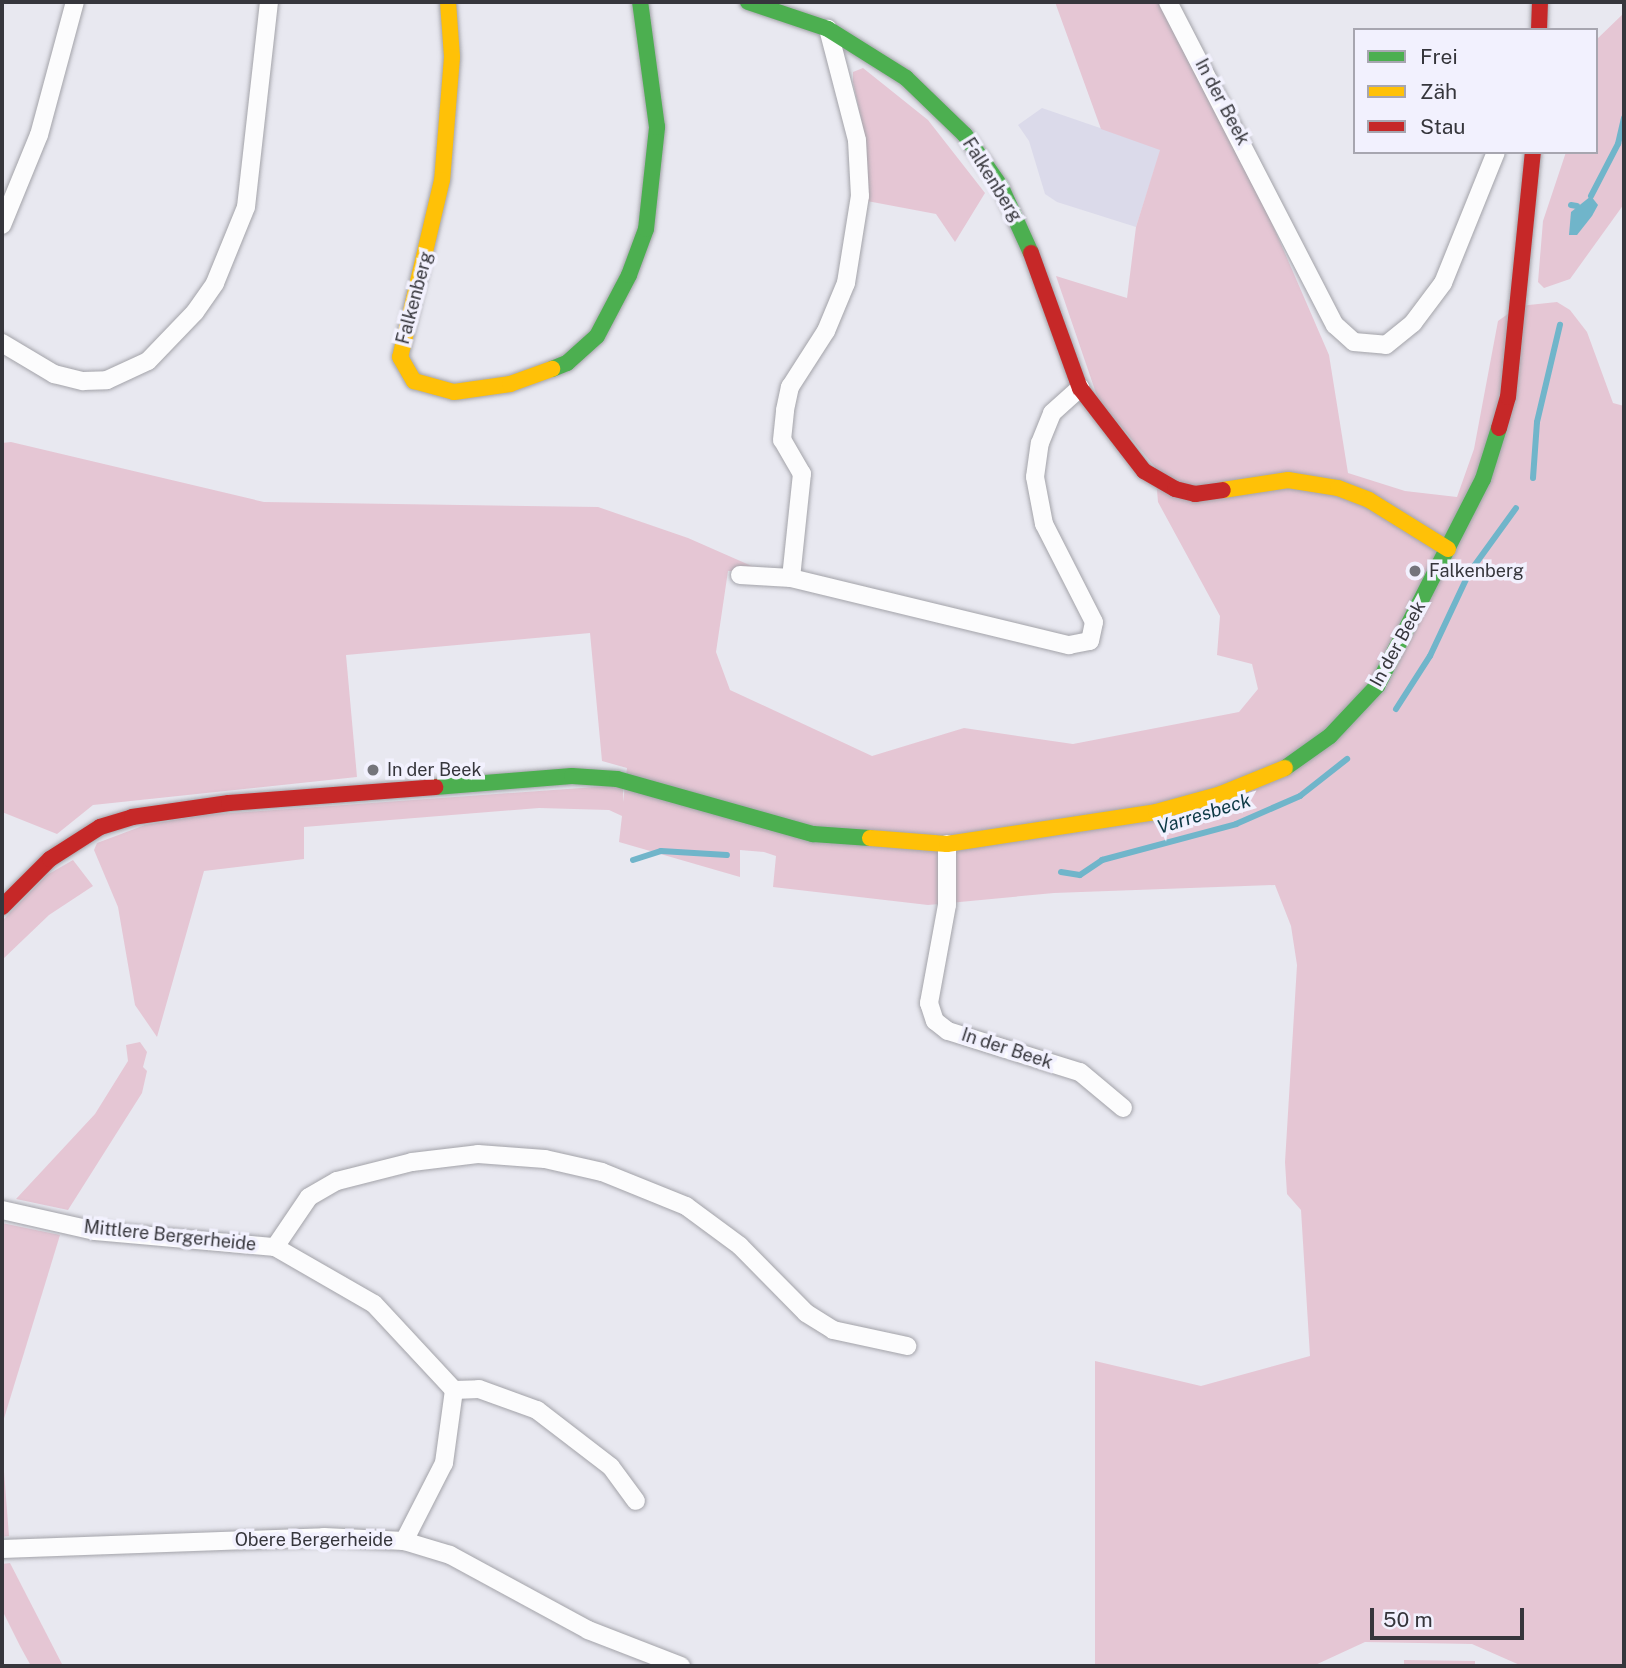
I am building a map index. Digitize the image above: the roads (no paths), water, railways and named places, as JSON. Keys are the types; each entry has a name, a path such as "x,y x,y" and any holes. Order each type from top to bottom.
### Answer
{"street":[{"path":"2,225 39,135 75,2"},
{"path":"2,343 54,374 83,381 107,380 148,361 195,312 215,283 246,207 269,2"},
{"name":"Falkenberg","path":"448,2 452,57 442,180 400,357 414,382 454,392 510,384 567,363 597,336 629,275 646,229 657,127 640,2"},
{"name":"Falkenberg","path":"748,2 828,29 906,78 965,135 983,159 1024,233 1080,388 1127,455 1169,487 1214,494 1288,480 1313,482 1369,500 1448,549"},
{"name":"In der Beek","path":"1168,2 1335,325 1354,342 1386,345 1413,323 1443,283 1495,154"},
{"path":"1539,28 1540,2"},
{"path":"791,578 803,474 782,440 790,387 826,331 846,283 860,196 857,139 828,29"},
{"name":"In der Beek","path":"2,907 75,841 132,817 229,803 572,776 617,779 813,834 947,844 1194,803 1254,782 1306,755 1352,716 1377,686 1483,479 1508,397 1533,154"},
{"path":"740,575 791,578 1069,645 1090,641 1094,622 1044,524 1035,477 1040,443 1052,413 1080,388"},
{"name":"In der Beek","path":"947,844 947,905 929,1003 935,1021 948,1031 1080,1072 1123,1108"},
{"path":"275,1247 309,1197 337,1181 412,1163 478,1154 545,1159 602,1171 686,1206 718,1226 806,1313 824,1324 907,1346"},
{"name":"Mittlere Bergerheide","path":"2,1210 94,1231 275,1247 374,1304 454,1390"},
{"path":"404,1541 444,1463 454,1390 479,1390 537,1410 611,1467 636,1501"},
{"name":"Obere Bergerheide","path":"2,1549 324,1537 404,1541 450,1555 588,1630 681,1666"}],"water":[{"path":"1591,196 1598,205 1592,216 1577,235 1569,235 1571,212"}],"waterway":[{"name":"Varresbeck","path":"1591,196 1618,144 1624,118"},
{"path":"1571,205 1577,206"},
{"name":"Varresbeck","path":"1533,478 1537,422 1560,325"},
{"name":"Varresbeck","path":"1396,709 1430,656 1469,573 1516,508"},
{"name":"Varresbeck","path":"1061,872 1080,875 1102,860 1236,824 1300,796 1347,759"},
{"name":"Varresbeck","path":"633,860 661,851 727,855"}],"place":[{"name":"Falkenberg","path":"1415,571"},
{"name":"In der Beek","path":"373,770"}]}
